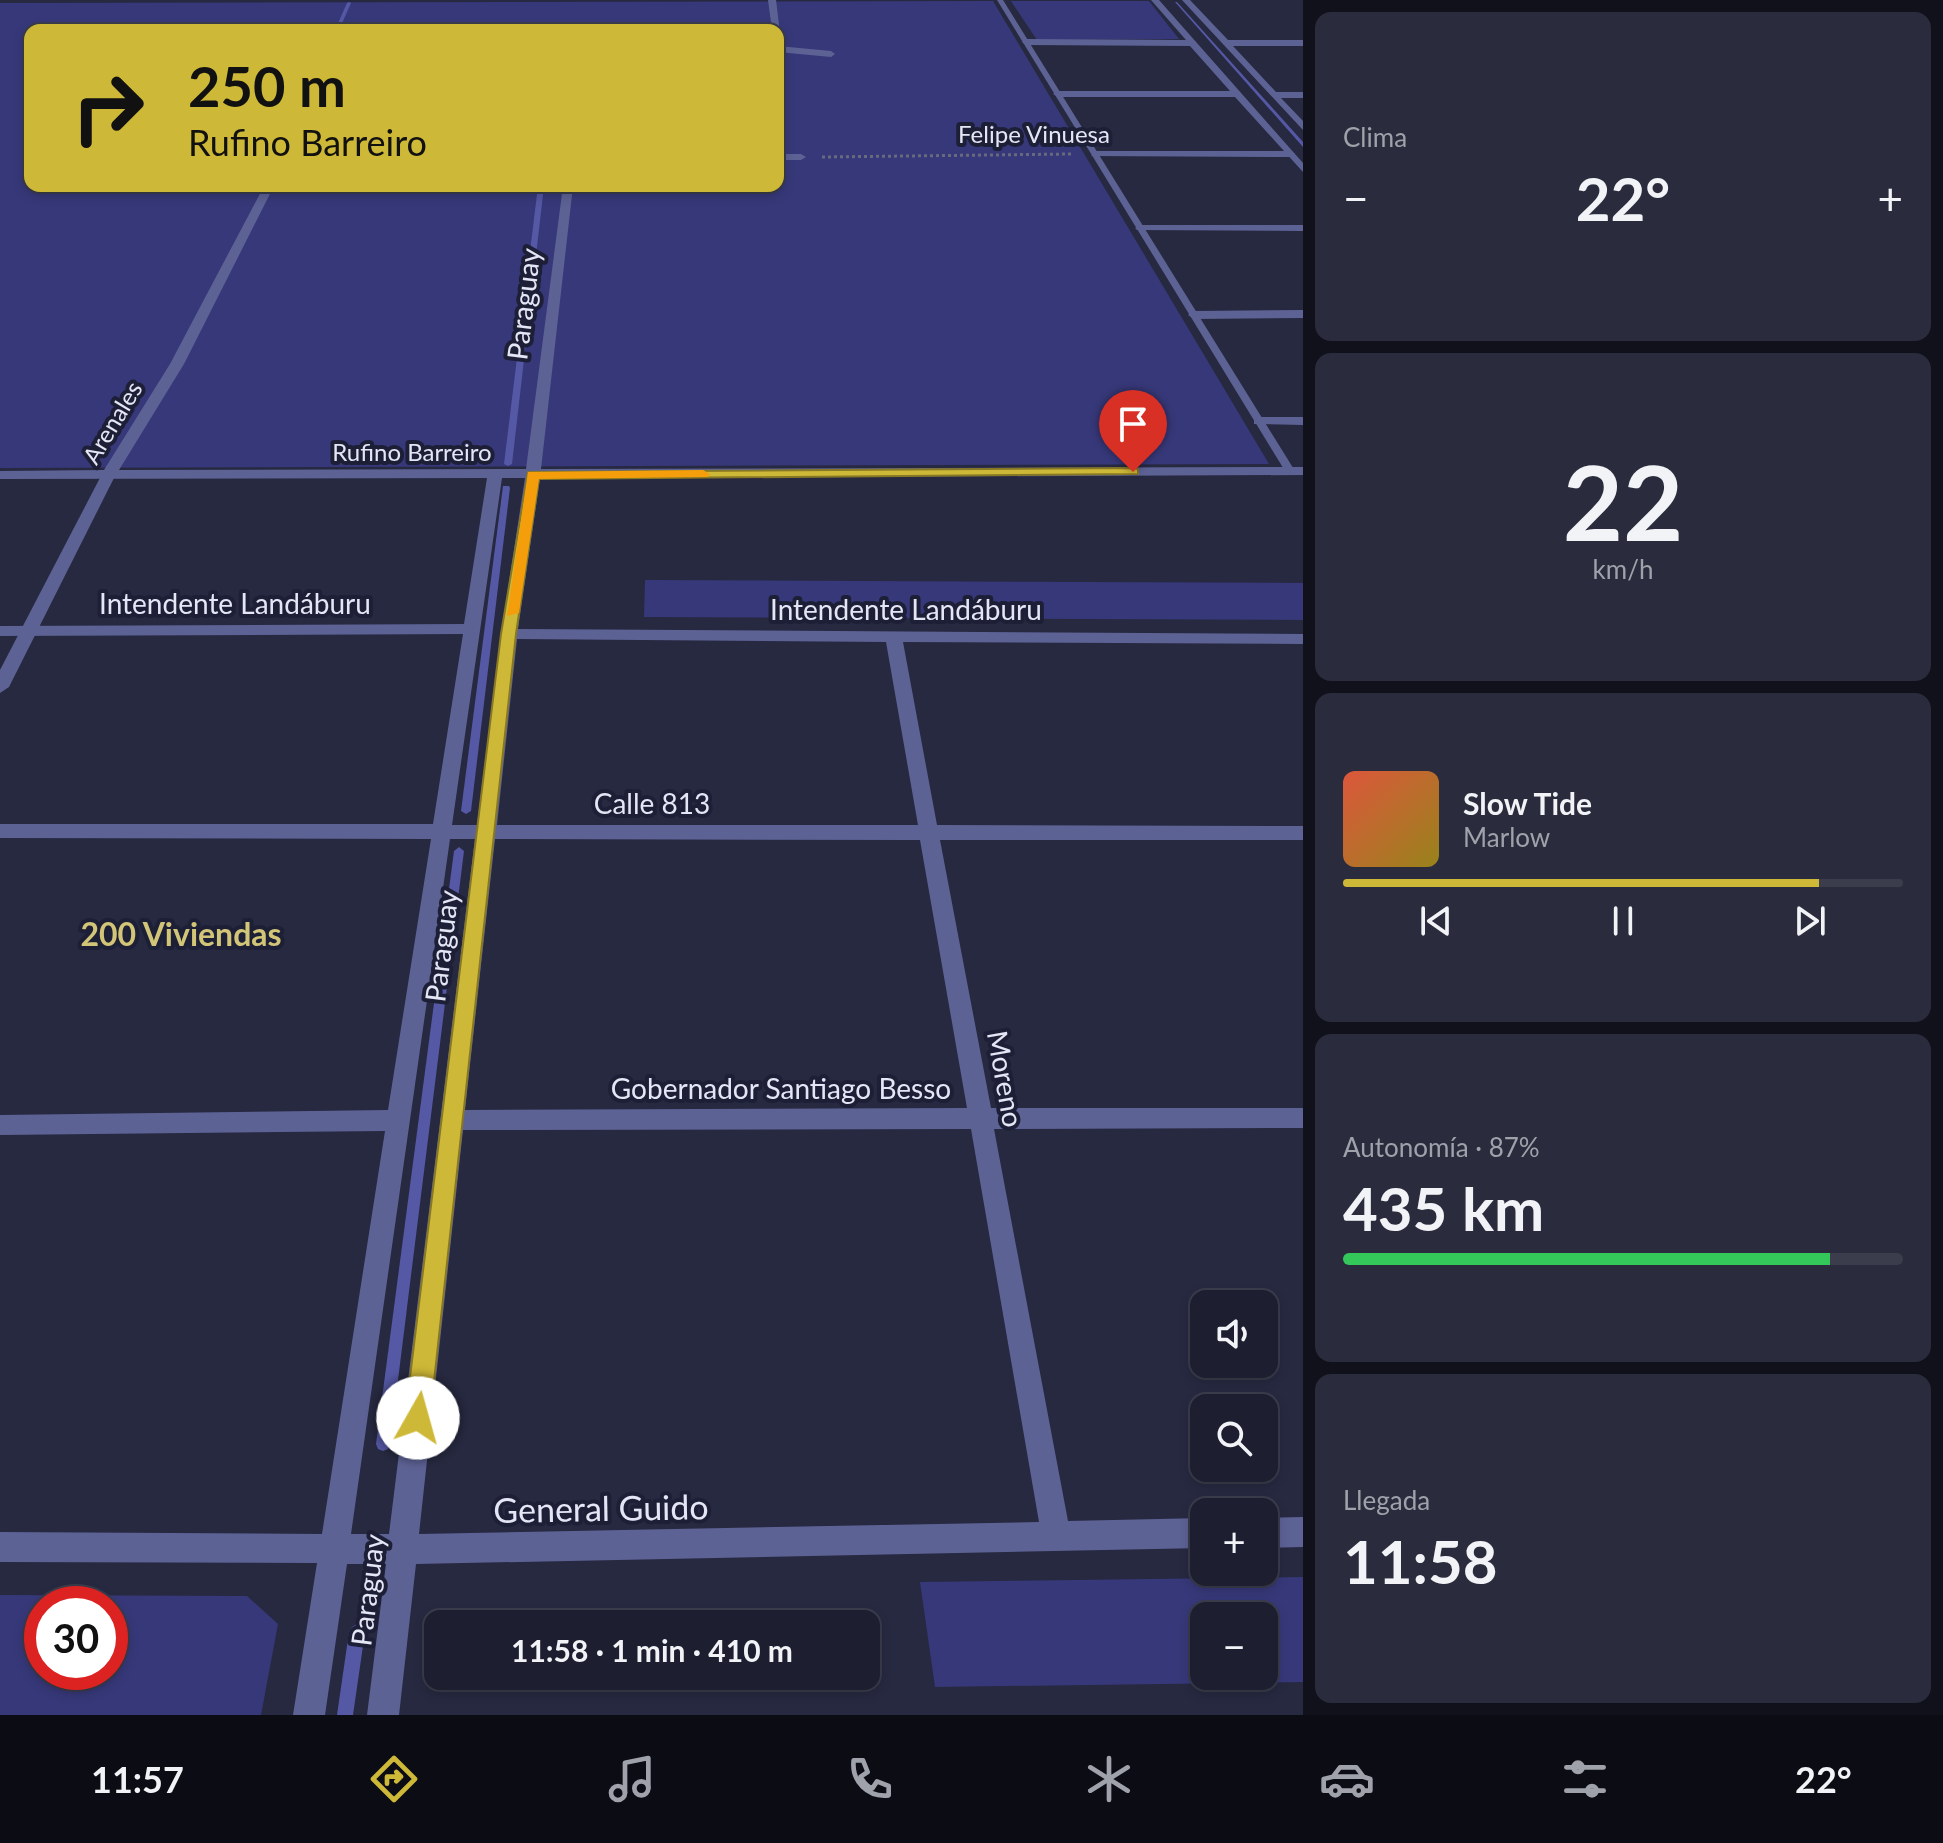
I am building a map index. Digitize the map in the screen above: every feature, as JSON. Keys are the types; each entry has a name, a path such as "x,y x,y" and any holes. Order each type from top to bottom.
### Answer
{"street":[{"path":"772,0 776,24"},
{"path":"1155,0 1301,165"},
{"path":"1186,0 1303,127"},
{"path":"1026,42 1192,43"},
{"path":"1225,43 1303,43"},
{"path":"784,50 831,54"},
{"path":"1058,94 1237,94"},
{"path":"1273,95 1303,95"},
{"name":"Felipe Vinuesa","path":"1095,154 1290,154"},
{"path":"784,157 801,157"},
{"name":"Arenales","path":"0,687 109,474 177,364 266,192"},
{"name":"Paraguay","path":"383,1715 509,634 533,475 567,192"},
{"path":"1141,228 1303,228"},
{"path":"1194,315 1303,314"},
{"path":"1259,421 1303,421"},
{"name":"Rufino Barreiro","path":"0,475 495,476 1296,471"},
{"name":"Paraguay","path":"309,1715 495,476"},
{"name":"Intendente Landáburu","path":"0,631 471,629"},
{"name":"Intendente Landáburu","path":"509,634 1303,639"},
{"name":"Moreno","path":"893,635 1056,1534"},
{"name":"Calle 813","path":"0,831 1303,833"},
{"name":"Gobernador Santiago Besso","path":"452,1120 1303,1118"},
{"path":"0,1125 397,1120"},
{"path":"1278,1533 1303,1532"},
{"name":"General Guido","path":"0,1547 403,1549 1190,1533"}],"lane":[{"path":"1000,0 1259,421 1296,471"}],"path":[{"name":"Felipe Vinuesa","path":"801,157 1095,154"}],"shaded area":[{"path":"993,1 1269,464 0,468 0,3"},
{"path":"1011,1 1149,1 1179,39 1037,40"},
{"path":"645,580 1303,583 1303,620 644,617"},
{"path":"1278,1577 1303,1577 1303,1682 1278,1682 1278,1602 1190,1602 1190,1684 935,1687 920,1582 1190,1578 1190,1586 1278,1586"},
{"path":"0,1595 24,1595 24,1690 128,1690 128,1596 247,1596 278,1624 261,1715 0,1715"}],"waterway":[{"path":"340,24 349,3"},
{"path":"1176,3 1303,145"},
{"path":"508,464 540,192"},
{"path":"466,811 506,488"},
{"path":"383,1444 459,851"},
{"path":"345,1715 357,1632"}],"slow traffic":[{"path":"512,613 533,475 703,474"}],"district":[{"name":"200 Viviendas","path":"181,935"}],"route":[{"path":"418,1418 509,634 533,475 1133,472"}]}
